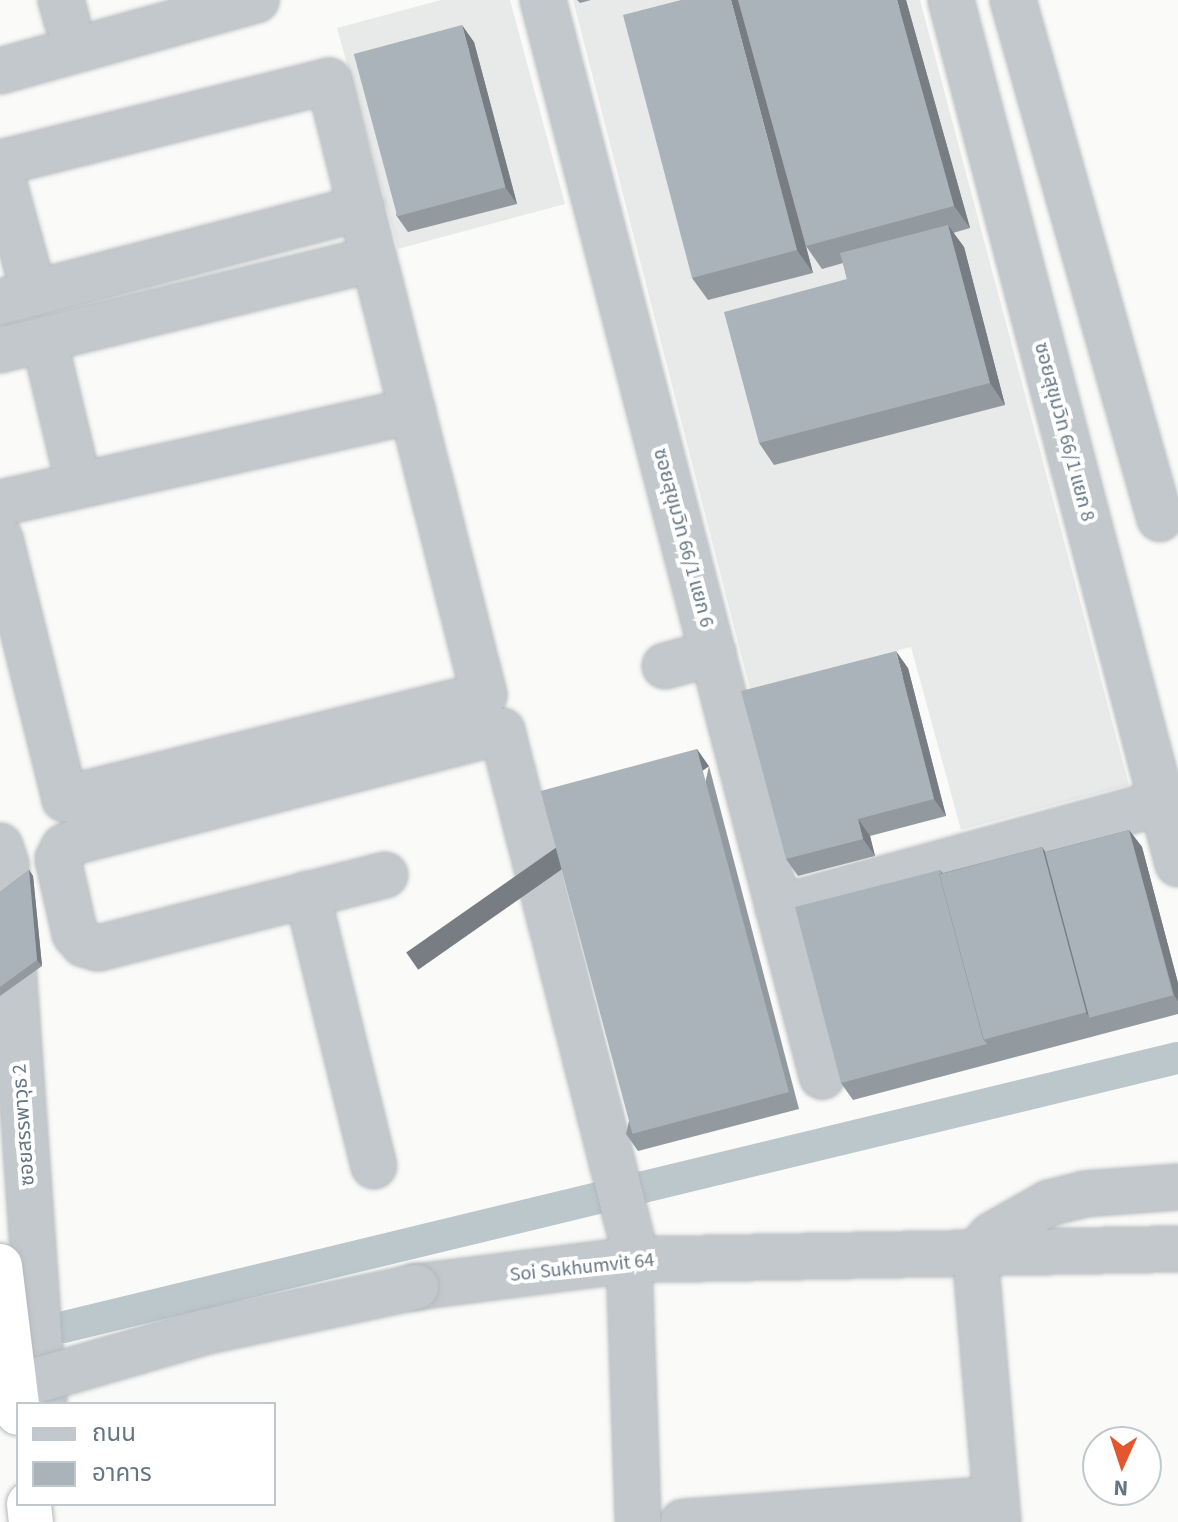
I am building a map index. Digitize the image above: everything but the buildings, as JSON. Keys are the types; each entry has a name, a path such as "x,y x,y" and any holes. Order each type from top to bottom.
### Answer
{"highway":[{"path":"0,1266 17,1402"}],"street":[{"path":"0,40 64,10 147,0"},
{"path":"0,71 256,0"},
{"name":"ซอยสุขุมวิท 66/1 แยก 6","path":"543,0 822,1076"},
{"name":"ซอยสุขุมวิท 66/1 แยก 8","path":"951,0 1178,864"},
{"path":"1013,0 1160,519"},
{"path":"0,163 329,81 484,695 65,799 0,539"},
{"path":"0,170 17,298 362,208"},
{"path":"0,350 374,259"},
{"path":"44,339 79,485"},
{"path":"0,503 413,411"},
{"path":"665,666 713,653"},
{"path":"385,875 98,948 84,944 75,934 58,859 64,847 77,841 502,731 618,1178 632,1249 638,1522"},
{"path":"778,908 1162,802"},
{"name":"ซอยสรรพาวุธ 2","path":"0,846 6,865 42,1383"},
{"path":"307,894 374,1166"},
{"path":"683,1522 997,1510 975,1254 991,1236 1049,1203 1084,1194 1178,1187"},
{"name":"Soi Sukhumvit 64","path":"0,1391 204,1332 416,1287 632,1249 975,1254 1178,1249"}],"shaded area":[{"path":"441,0 510,0 565,204 398,249 337,28"},
{"path":"573,0 920,0 1129,785 961,830 911,647 750,689"}],"waterway":[{"path":"64,1327 1178,1058"}]}
